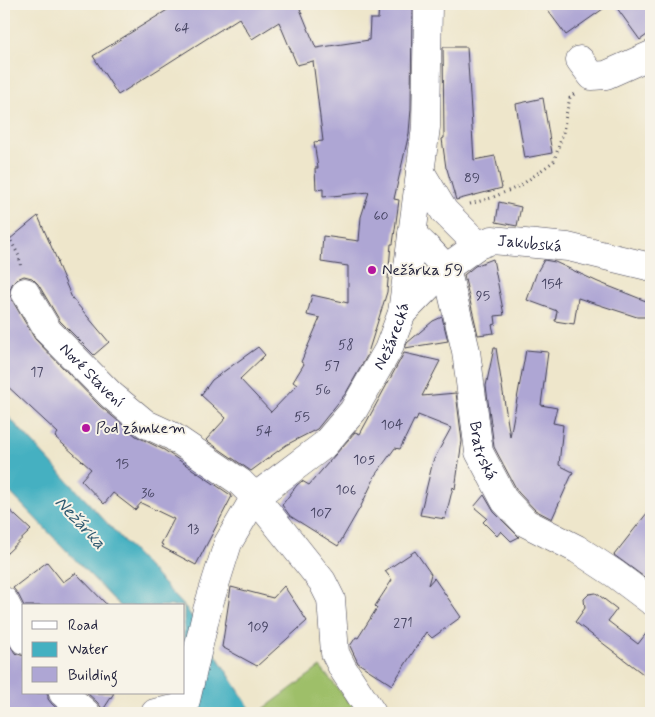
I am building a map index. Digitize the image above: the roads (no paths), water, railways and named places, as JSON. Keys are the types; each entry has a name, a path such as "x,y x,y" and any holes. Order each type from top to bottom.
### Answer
{"street":[{"name":"Nežárecká","path":"184,710 207,610 228,543 256,497 324,445 353,411 388,350 402,313 426,127 428,4"},
{"path":"586,68 606,75 651,55"},
{"path":"420,171 444,211 478,245"},
{"name":"Bratrská","path":"412,234 446,268 466,351 479,452 505,501 526,523 577,549 651,601"},
{"name":"Jakubská","path":"402,313 446,268 478,245 492,240 568,247 651,267"},
{"name":"Nové Stavení","path":"25,292 48,331 111,395 146,424 172,436 240,482 256,497"},
{"path":"256,497 322,581 331,599 335,654 343,670 372,713"},
{"path":"4,601 22,636"},
{"path":"63,694 86,713"},
{"path":"155,713 184,710"}],"water":[{"name":"Nežárka","path":"4,412 182,604 118,604 4,486"},
{"path":"185,607 253,713 198,713 185,693"}],"place":[{"name":"Nežárka 59","path":"372,270"},
{"name":"Pod zámkem","path":"86,428"}]}
